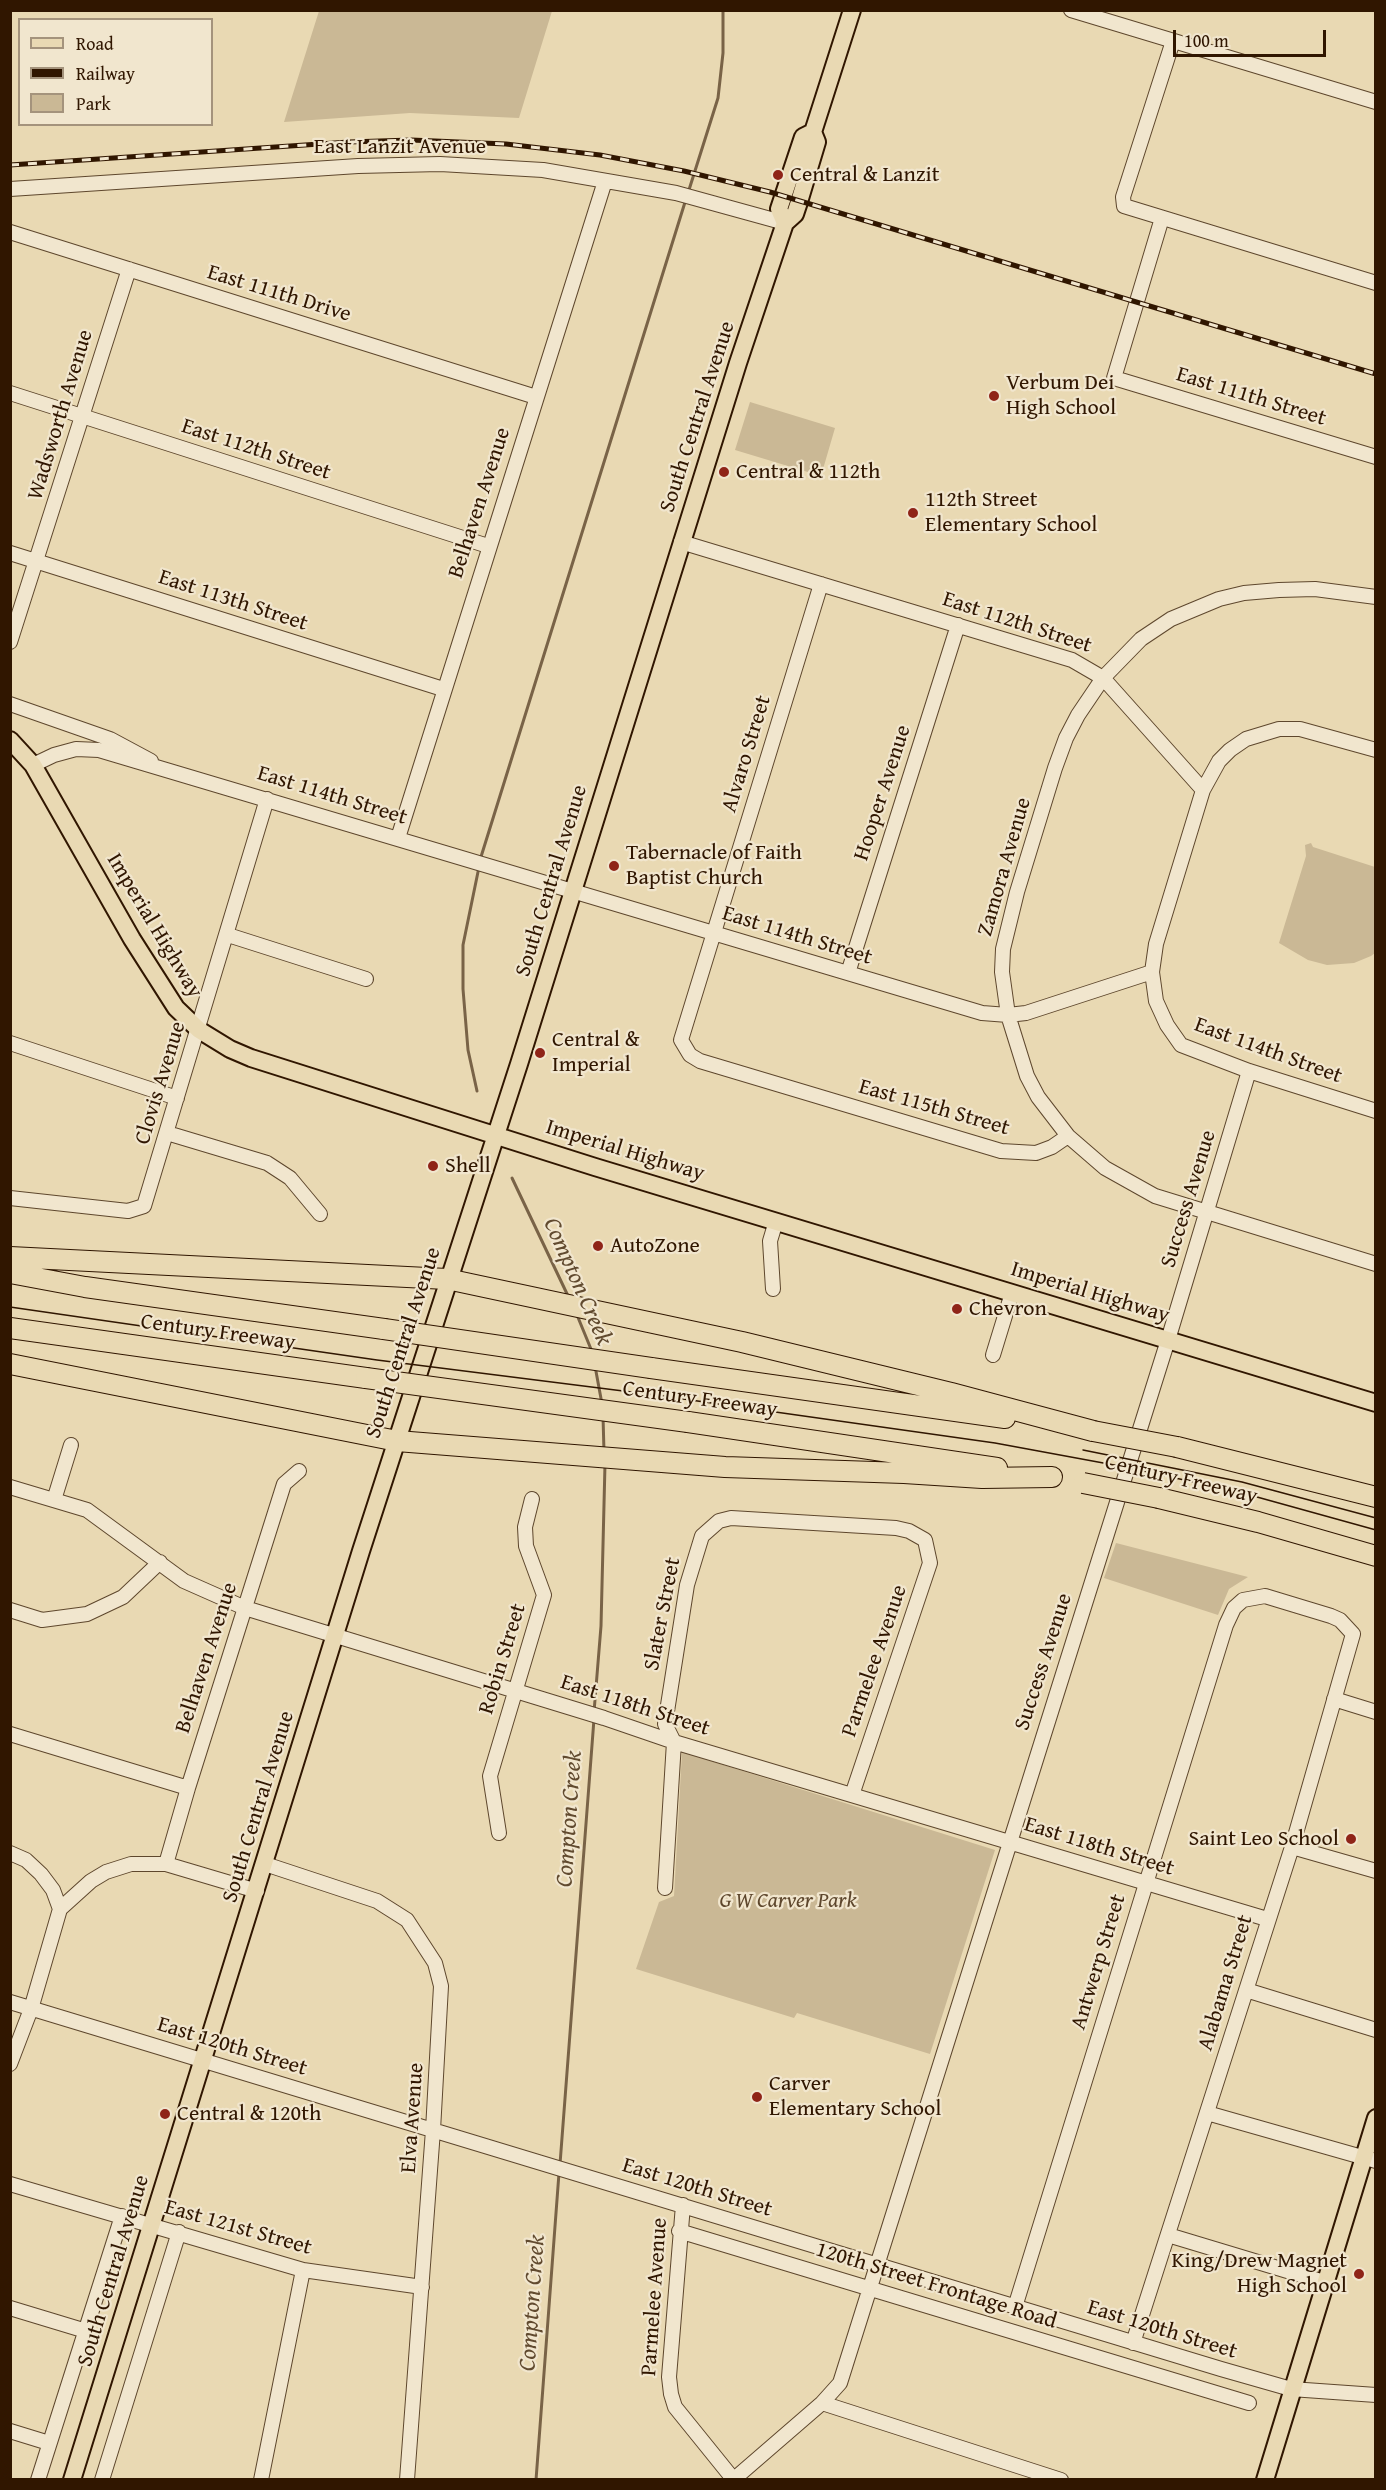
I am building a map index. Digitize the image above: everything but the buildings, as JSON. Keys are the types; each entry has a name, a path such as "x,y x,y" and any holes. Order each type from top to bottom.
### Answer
{"highway":[{"path":"10,1257 447,1279 951,1393 1093,1431"},
{"name":"Century Freeway","path":"10,1273 86,1287 1093,1431 1177,1447 1376,1497"},
{"name":"Century Freeway","path":"10,1328 688,1422 1052,1477 1160,1498 1258,1522 1376,1556"},
{"path":"10,1364 397,1441 725,1467 982,1478 1052,1477"}],"main road":[{"name":"South Central Avenue","path":"72,2480 447,1279 496,1135 681,542 785,223 795,214 802,192 817,142 813,132 852,10"},
{"name":"Imperial Highway","path":"10,740 33,765 164,991 186,1020 199,1030 251,1058 776,1221 1376,1403"},
{"path":"1265,2480 1324,2282 1369,2159 1376,2118"}],"street":[{"path":"1071,10 1376,102"},
{"path":"1173,41 1123,197 1124,206 1376,283"},
{"name":"East Lanzit Avenue","path":"10,189 347,166 440,164 543,170 676,193 785,223"},
{"name":"Belhaven Avenue","path":"398,838 604,181"},
{"name":"East 111th Street","path":"1162,218 1114,378 1376,457"},
{"name":"East 111th Drive","path":"10,232 536,397"},
{"name":"Wadsworth Avenue","path":"10,642 129,269"},
{"name":"East 112th Street","path":"10,393 488,546"},
{"name":"East 112th Street","path":"681,542 1072,660 1103,678 1203,790"},
{"name":"East 113th Street","path":"10,553 443,689"},
{"name":"Alvaro Street","path":"681,1040 821,584"},
{"name":"Zamora Avenue","path":"1068,1136 1038,1097 1028,1076 1008,1015 1004,994 1003,961 1011,911 1066,738 1103,678 1141,639 1156,628 1219,599 1244,593 1279,590 1324,590 1376,597"},
{"name":"Hooper Avenue","path":"848,973 958,625"},
{"name":"East 114th Street","path":"10,704 110,739 138,752 157,766"},
{"path":"1152,972 1156,944 1203,790 1219,760 1246,739 1279,729 1300,729 1376,750"},
{"name":"East 114th Street","path":"33,765 54,755 76,749 99,750 982,1013 1008,1015 1026,1012 1152,972 1156,1001 1167,1025 1181,1045 1249,1071 1376,1111"},
{"name":"Clovis Avenue","path":"10,1197 128,1211 144,1206 228,935 267,799"},
{"path":"228,935 366,979"},
{"name":"East 115th Street","path":"681,1040 690,1055 700,1061 1001,1151 1036,1153 1052,1147 1068,1136"},
{"path":"10,1043 177,1098"},
{"name":"Success Avenue","path":"734,2479 822,2403 840,2383 1208,1212 1249,1071"},
{"path":"166,1133 267,1163 290,1178 320,1214"},
{"path":"1068,1136 1084,1152 1129,1183 1155,1196 1376,1263"},
{"path":"773,1289 770,1240 776,1221"},
{"path":"993,1355 1012,1293"},
{"path":"54,1500 71,1445"},
{"name":"Belhaven Avenue","path":"166,1864 284,1484 299,1472"},
{"name":"East 118th Street","path":"10,1487 87,1510 184,1581 245,1608 574,1708 674,1742 1268,1919"},
{"name":"Robin Street","path":"499,1833 490,1776 544,1595 526,1546 525,1527 532,1499"},
{"name":"Slater Street","path":"664,1888 674,1742 664,1724 680,1627 696,1551 708,1527 731,1518 896,1528 909,1531 925,1540"},
{"name":"Parmelee Avenue","path":"852,1795 930,1563 925,1540"},
{"path":"10,1610 42,1620 87,1614 123,1597 160,1562"},
{"name":"Antwerp Street","path":"1015,2307 1145,1883 1226,1625 1234,1608 1243,1600 1264,1596 1340,1620 1353,1634"},
{"name":"Alabama Street","path":"1133,2343 1292,1847 1353,1634"},
{"path":"1334,1699 1376,1712"},
{"path":"10,1734 188,1788"},
{"path":"1292,1847 1376,1871"},
{"path":"10,1853 26,1860 41,1874 53,1890 60,1909"},
{"path":"10,2064 31,2009 60,1909 91,1881 106,1872 131,1864 166,1864 257,1891"},
{"name":"Elva Avenue","path":"265,1864 377,1901 407,1920 435,1963 441,1986 433,2130 407,2480"},
{"path":"1246,1990 1376,2030"},
{"name":"East 120th Street","path":"10,2002 1291,2389 1376,2395"},
{"path":"1207,2113 1369,2159"},
{"name":"East 121st Street","path":"10,2184 180,2232 303,2271 422,2287"},
{"name":"Parmelee Avenue","path":"683,2205 679,2231 669,2378 670,2394 675,2407 734,2479"},
{"name":"South Central Avenue","path":"38,2480 122,2216"},
{"name":"120th Street Frontage Road","path":"679,2231 1249,2403"},
{"path":"102,2480 180,2232"},
{"path":"1168,2235 1324,2282"},
{"path":"261,2480 303,2271"},
{"path":"10,2308 86,2331"},
{"path":"822,2403 1061,2480"},
{"path":"10,2431 49,2443"}],"green space":[{"path":"319,10 552,11 519,118 410,113 284,122"},
{"path":"750,402 835,428 821,476 735,450"},
{"path":"1311,843 1313,847 1375,867 1375,953 1371,956 1354,963 1327,965 1308,960 1279,943 1306,856 1305,845"},
{"path":"1116,1543 1248,1577 1229,1589 1218,1615 1104,1578"},
{"name":"G W Carver Park","path":"682,1752 995,1850 930,2054 797,2013 794,2018 636,1969 659,1902 674,1896"}],"waterway":[{"path":"688,193 718,98 723,53 723,10"},
{"path":"480,860 686,199"},
{"path":"477,1091 468,1050 463,989 463,945 479,867"},
{"name":"Compton Creek","path":"512,1178 569,1298"},
{"name":"Compton Creek","path":"577,1315 593,1354"},
{"name":"Compton Creek","path":"595,1366 602,1404"},
{"name":"Compton Creek","path":"603,1416 604,1452"},
{"name":"Compton Creek","path":"594,1712 601,1626 605,1464"},
{"name":"Compton Creek","path":"560,2164 594,1719"},
{"name":"Compton Creek","path":"536,2480 559,2173"}],"tram line":[{"path":"10,1307 377,1360 655,1395 995,1443 1125,1467 1239,1492 1376,1530"},
{"path":"1083,1450 1242,1482 1376,1518"}],"railway":[{"path":"10,165 349,142 411,140 506,144 600,155 684,171 770,192 1376,374"}],"place":[{"name":"Central & Lanzit","path":"778,175"},
{"name":"Verbum Dei High School","path":"994,396"},
{"name":"Central & 112th","path":"724,472"},
{"name":"112th Street Elementary School","path":"913,513"},
{"name":"Tabernacle of Faith Baptist Church","path":"614,866"},
{"name":"Central & Imperial","path":"540,1053"},
{"name":"Shell","path":"433,1166"},
{"name":"AutoZone","path":"598,1246"},
{"name":"Chevron","path":"957,1309"},
{"name":"Saint Leo School","path":"1351,1839"},
{"name":"Carver Elementary School","path":"757,2097"},
{"name":"Central & 120th","path":"165,2114"},
{"name":"King/Drew Magnet High School","path":"1359,2274"}]}
